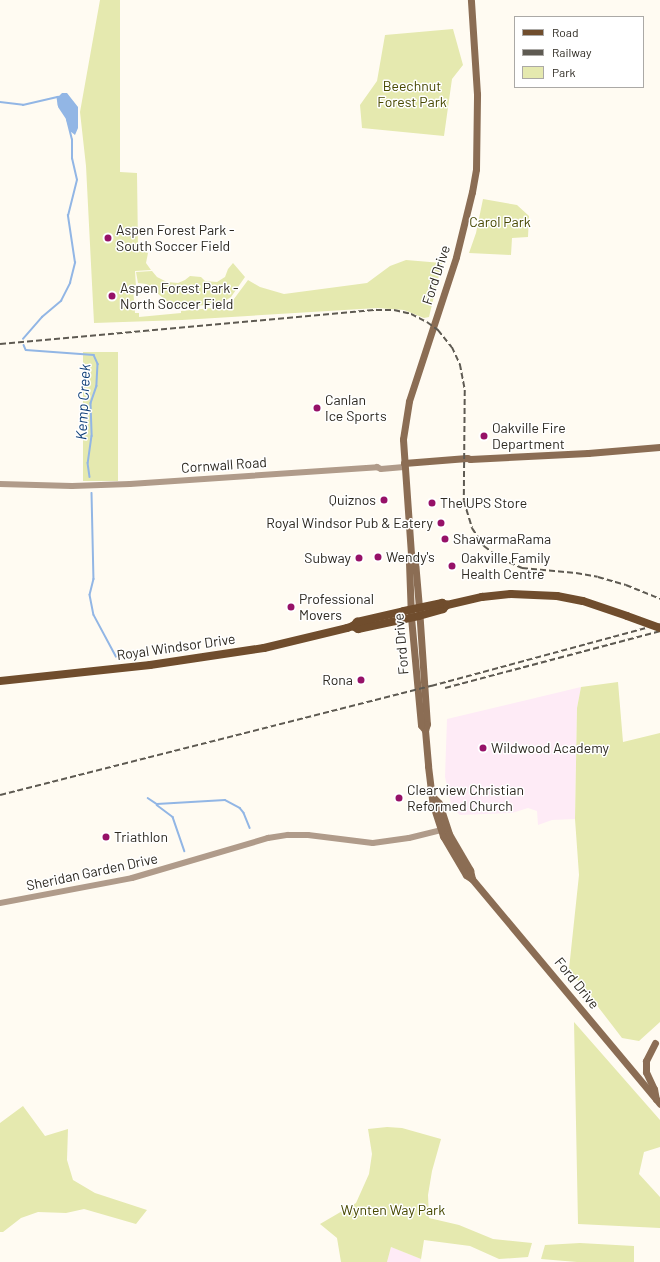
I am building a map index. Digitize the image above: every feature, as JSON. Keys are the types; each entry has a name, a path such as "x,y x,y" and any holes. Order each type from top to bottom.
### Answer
{"main road":[{"name":"Ford Drive","path":"472,0 477,94 476,168 472,192 456,257 409,401 404,428 404,465 411,554 415,561 415,612 421,725 425,730 433,805 444,829 470,870 472,879 658,1101"},
{"name":"Cornwall Road","path":"404,465 467,458 628,450 660,446"},
{"name":"Royal Windsor Drive","path":"0,681 150,665 264,648 353,626 357,622 415,612 442,603 447,605 482,597 535,594 582,601 660,628"},
{"path":"655,1043 646,1061 646,1072 658,1101"}],"street":[{"name":"Cornwall Road","path":"0,484 72,486 130,484 377,467 380,465 404,465"},
{"name":"Sheridan Garden Drive","path":"0,903 132,878 268,838 288,835 308,835 373,843 409,838 444,829"}],"shaded area":[{"path":"581,687 577,708 575,819 552,820 538,825 537,811 528,808 512,813 460,815 452,808 445,777 447,719"},
{"path":"391,1247 421,1259 420,1262 387,1262"}],"green space":[{"path":"100,0 120,0 120,172 137,173 138,248 148,253 146,263 151,270 135,271 136,287 133,288 135,313 139,313 139,317 222,307 231,303 248,280 260,287 284,294 367,283 390,266 406,260 442,263 429,317 424,318 404,310 377,308 182,320 94,323 86,166 80,112"},
{"name":"Beechnut Forest Park","path":"453,29 463,65 452,79 444,136 362,128 360,105 377,81 385,35"},
{"name":"Carol Park","path":"483,199 517,205 529,216 528,237 512,238 511,255 469,253 476,233"},
{"path":"233,263 245,277 231,297 220,304 180,307 167,305 168,302 146,284 138,283 136,272 152,271 157,277 167,282 178,283 190,276 201,277 205,281 217,282 225,277 228,269"},
{"path":"83,352 118,352 118,481 83,481"},
{"path":"618,682 623,742 660,733 660,1022 639,1041 622,1038 569,969 579,875 575,819 577,708 581,687"},
{"path":"574,1022 660,1120 660,1147 644,1152 639,1174 660,1197 660,1228 578,1224"},
{"path":"23,1106 45,1136 68,1129 67,1160 73,1180 95,1193 147,1210 136,1224 84,1209 66,1213 38,1212 21,1218 3,1232 0,1232 0,1123"},
{"name":"Wynten Way Park","path":"387,1127 402,1128 441,1139 432,1171 428,1195 429,1218 459,1225 493,1239 532,1243 528,1257 499,1259 470,1246 424,1240 421,1259 391,1247 387,1262 341,1262 337,1238 320,1224 356,1203 369,1174 372,1154 368,1129"},
{"path":"580,1243 634,1246 634,1262 577,1262 541,1259 545,1245"}],"water":[{"path":"62,93 67,93 78,107 78,128 75,135 70,131 66,119 58,107 58,97"}],"waterway":[{"name":"Kemp Creek","path":"0,102 23,105 58,97 59,105"},
{"name":"Kemp Creek","path":"23,339 42,317 61,301 70,283 75,263 68,216 77,180 72,159 72,140 67,120"},
{"name":"Kemp Creek","path":"24,345 26,350 94,355 98,364 97,386 91,403 92,436 88,463 90,477"},
{"name":"Kemp Creek","path":"92,493 94,579 90,595 94,615 116,656"},
{"path":"148,798 157,804 225,800 240,808 244,813 250,828"},
{"path":"157,805 173,817 185,851"}],"railway":[{"path":"0,344 376,310 394,310 411,314 427,322 438,330 452,347 460,364 465,390 464,501 472,528 484,546 501,559 522,568 576,573 598,577 626,585 660,599"},
{"path":"0,795 431,686 660,624"},
{"path":"445,688 660,631"}],"place":[{"name":"Aspen Forest Park - South Soccer Field","path":"108,238"},
{"name":"Aspen Forest Park - North Soccer Field","path":"112,296"},
{"name":"Canlan Ice Sports","path":"317,408"},
{"name":"Oakville Fire Department","path":"484,436"},
{"name":"Quiznos","path":"384,500"},
{"name":"The UPS Store","path":"432,503"},
{"name":"Royal Windsor Pub & Eatery","path":"441,523"},
{"name":"ShawarmaRama","path":"445,539"},
{"name":"Wendy's","path":"378,557"},
{"name":"Subway","path":"359,558"},
{"name":"Oakville Family Health Centre","path":"452,566"},
{"name":"Professional Movers","path":"291,607"},
{"name":"Rona","path":"361,680"},
{"name":"Wildwood Academy","path":"483,748"},
{"name":"Clearview Christian Reformed Church","path":"399,798"},
{"name":"Triathlon","path":"106,837"}]}
